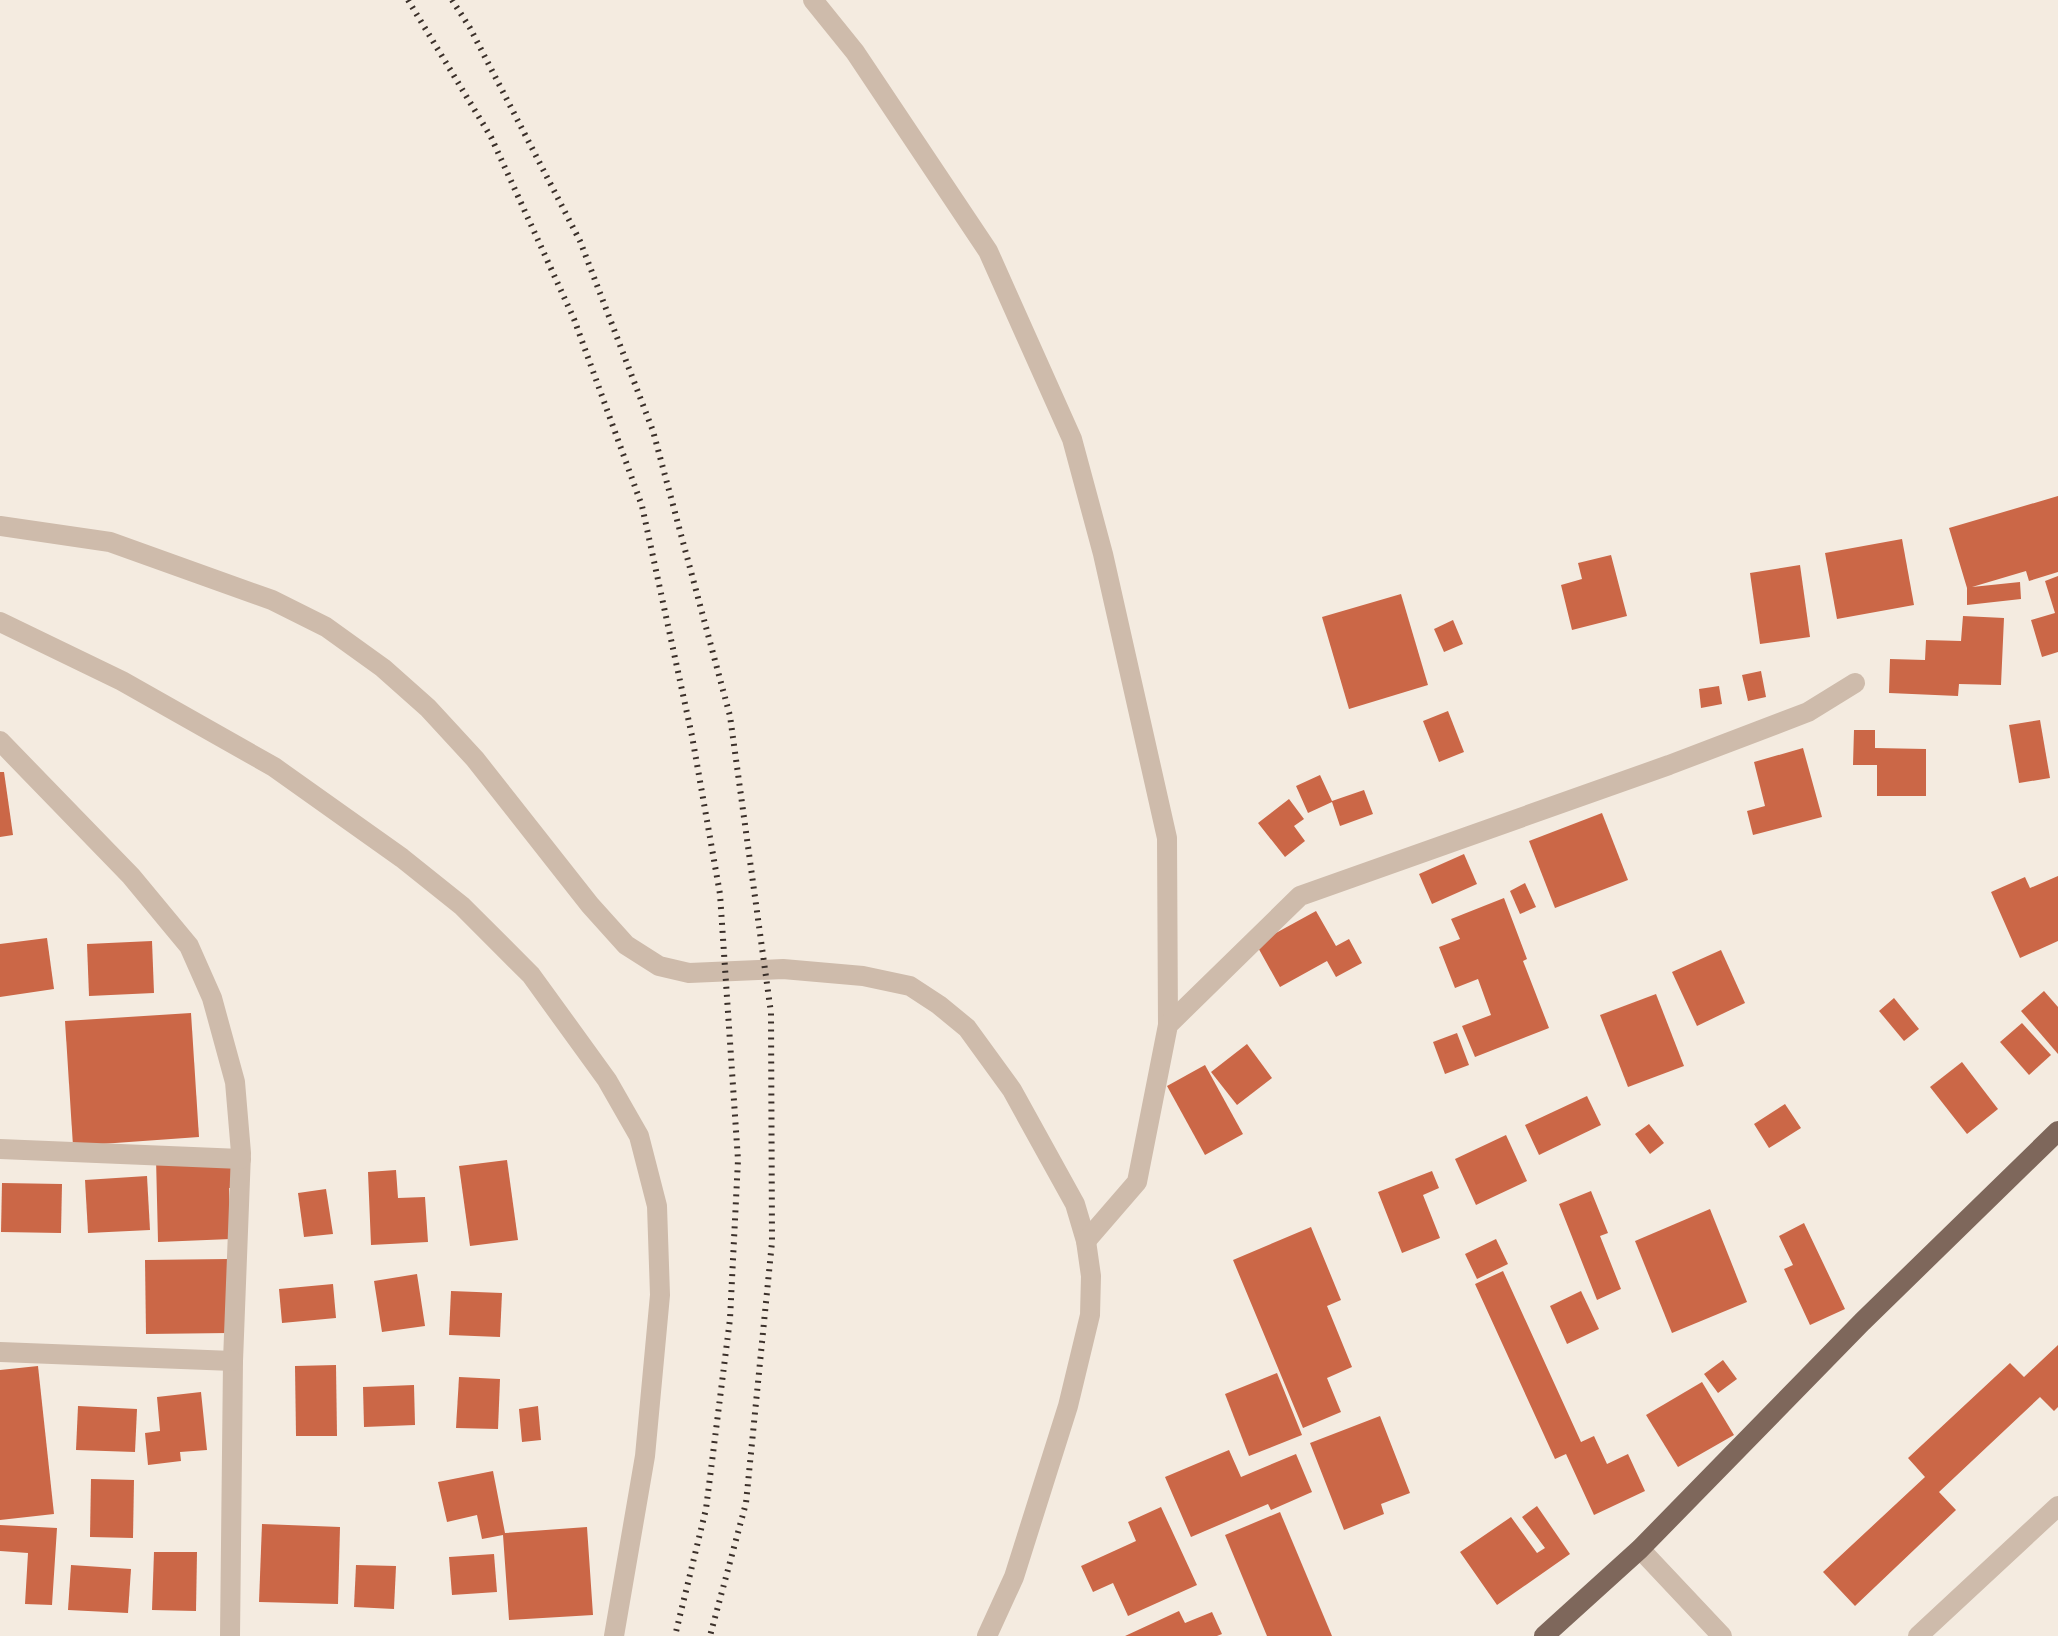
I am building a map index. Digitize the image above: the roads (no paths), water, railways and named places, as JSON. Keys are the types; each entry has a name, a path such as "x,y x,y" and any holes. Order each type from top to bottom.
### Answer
{"main road":[{"path":"1544,1636 1640,1549 1862,1322 2058,1131"}],"street":[{"path":"813,0 855,52 988,251 1072,439 1103,554 1167,838 1168,1025 1137,1182 1086,1241"},
{"path":"0,526 110,542 272,600 326,627 383,668 428,708 475,759 590,905 626,945 659,966 689,973 783,969 863,976 910,986 967,1028 1012,1090 1075,1204 1086,1241 1091,1276 1090,1315 1068,1406 1014,1577 987,1636"},
{"path":"0,622 122,681 274,767 402,858 462,906 531,975 607,1080 639,1136 657,1206 660,1295 645,1456 614,1636"},
{"path":"1168,1025 1300,896 1669,765 1808,712 1855,683"},
{"path":"0,741 131,876 189,946 212,998 235,1082 241,1159 233,1361 230,1636"},
{"path":"0,1149 241,1159"},
{"path":"0,1352 233,1361"},
{"path":"1918,1636 2058,1506"},
{"path":"1640,1549 1722,1636"}],"railway":[{"path":"408,0 491,137 574,319 642,506 692,736 720,894 738,1160 730,1319 706,1509 675,1636"},
{"path":"452,0 470,28 580,241 653,431 730,716 771,1013 772,1242 746,1503 710,1636"}]}
